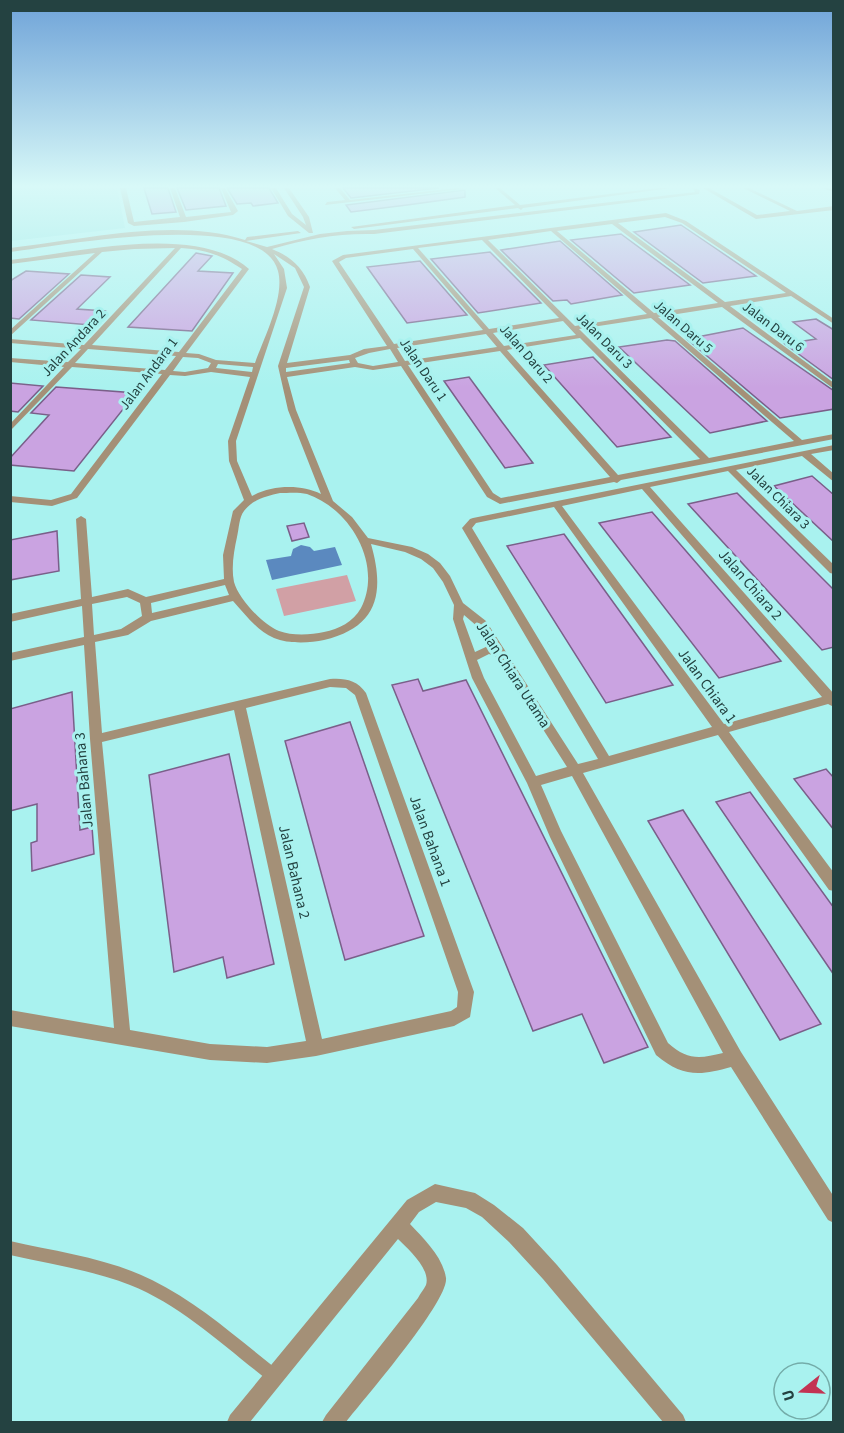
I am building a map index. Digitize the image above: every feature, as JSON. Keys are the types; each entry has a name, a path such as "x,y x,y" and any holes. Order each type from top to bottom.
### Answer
{"street":[{"path":"12,263 76,255"},
{"path":"10,334 96,255"},
{"name":"Jalan Andara 2","path":"10,429 172,255"},
{"name":"Jalan Andara 1","path":"10,499 52,503 74,496 246,268 225,255"},
{"path":"249,501 233,461 232,441 284,288 281,269 271,255"},
{"path":"279,255 294,262 304,277 307,287 282,366 292,410 329,502"},
{"name":"Jalan Daru 1","path":"362,255 335,259 335,261 490,495 500,501 616,480"},
{"name":"Jalan Daru 2","path":"421,255 616,480"},
{"name":"Jalan Daru 3","path":"500,255 708,462"},
{"name":"Jalan Daru 5","path":"582,255 800,442"},
{"name":"Jalan Daru 6","path":"657,255 834,387"},
{"path":"731,255 834,322"},
{"path":"574,328 791,294"},
{"path":"282,366 351,357 392,346 564,319"},
{"path":"283,375 355,365 372,368 403,364 582,336"},
{"path":"10,341 199,356 213,366 254,375"},
{"path":"351,357 355,365"},
{"path":"10,360 185,374 213,366 257,365"},
{"path":"616,480 834,436"},
{"path":"606,762 467,528 473,521 834,447"},
{"path":"804,453 834,479"},
{"name":"Jalan Chiara 3","path":"729,468 834,571"},
{"name":"Jalan Chiara 2","path":"645,487 832,700"},
{"path":"293,489 308,491 329,502 349,519 364,540 373,568 371,598 362,617 341,632 311,639 277,635 259,623 236,597 229,580 228,555 234,522 238,511 249,501 260,495 293,489"},
{"name":"Jalan Chiara 1","path":"557,505 834,885"},
{"name":"Jalan Bahana 3","path":"81,519 96,739 123,1038"},
{"path":"364,540 416,553 432,561 441,572 459,605"},
{"path":"10,618 128,593 145,601 229,580"},
{"path":"10,657 124,632 148,618 236,597"},
{"path":"145,601 148,618"},
{"name":"Jalan Chiara Utama","path":"459,605 482,624 575,770 735,1058 834,1214"},
{"name":"Jalan Chiara Utama","path":"459,605 458,619 478,678 533,782 555,833 662,1049 676,1062 703,1066 735,1058"},
{"path":"471,658 488,650 500,654"},
{"name":"Jalan Bahana 1","path":"239,704 330,683 343,682 353,685 360,693 466,992 464,1011 454,1018 316,1048"},
{"path":"533,782 832,700"},
{"path":"96,739 239,704"},
{"name":"Jalan Bahana 2","path":"239,704 316,1048"},
{"path":"10,1018 210,1052 267,1055 316,1048"},
{"path":"237,1422 413,1206 435,1193 469,1199 488,1211 516,1235 676,1422"},
{"path":"333,1422 425,1305 436,1286 437,1276 430,1262 398,1225"}],"lane":[{"path":"10,1248 109,1272 146,1284 184,1307 274,1376"}],"shaded area":[{"path":"301,545 310,547 314,551 335,547 342,565 272,580 266,560 291,556 293,549"},
{"path":"347,575 356,601 284,616 276,589"}],"building":[{"path":"194,255 212,256 198,271 233,273 192,331 128,327"},
{"path":"466,255 493,255 541,303 478,313 431,259"},
{"path":"506,255 576,255 622,295 571,304 567,300 553,301"},
{"path":"589,255 649,255 690,285 634,293"},
{"path":"665,255 725,255 756,276 703,283"},
{"path":"420,261 467,315 407,323 367,267"},
{"path":"26,271 69,274 19,319 10,318 10,281"},
{"path":"81,275 110,277 77,309 105,311 91,325 31,320"},
{"path":"816,319 834,330 834,380 785,344 816,339 793,322"},
{"path":"743,328 834,391 834,409 780,418 687,339"},
{"path":"667,340 675,341 767,421 710,433 619,347"},
{"path":"593,357 671,437 617,447 544,365"},
{"path":"469,377 533,463 505,468 444,381"},
{"path":"10,383 43,386 18,412 10,411"},
{"path":"56,387 136,393 74,471 10,465 10,458 49,415 31,413"},
{"path":"812,476 834,495 834,542 774,486"},
{"path":"737,493 834,590 834,647 822,650 688,504"},
{"path":"652,512 781,661 719,678 599,523"},
{"path":"304,523 309,537 292,541 287,526"},
{"path":"57,531 59,571 10,580 10,540"},
{"path":"564,534 673,685 606,703 507,546"},
{"path":"418,679 423,691 466,680 648,1047 604,1063 582,1014 533,1031 392,685"},
{"path":"72,692 80,830 92,827 94,854 32,871 31,843 37,841 37,804 10,811 10,709"},
{"path":"350,722 424,936 345,960 285,741"},
{"path":"229,754 274,964 227,978 223,957 174,972 149,775"},
{"path":"826,769 834,778 834,830 794,779"},
{"path":"750,792 834,908 834,975 716,802"},
{"path":"683,810 821,1024 780,1040 648,821"}]}
